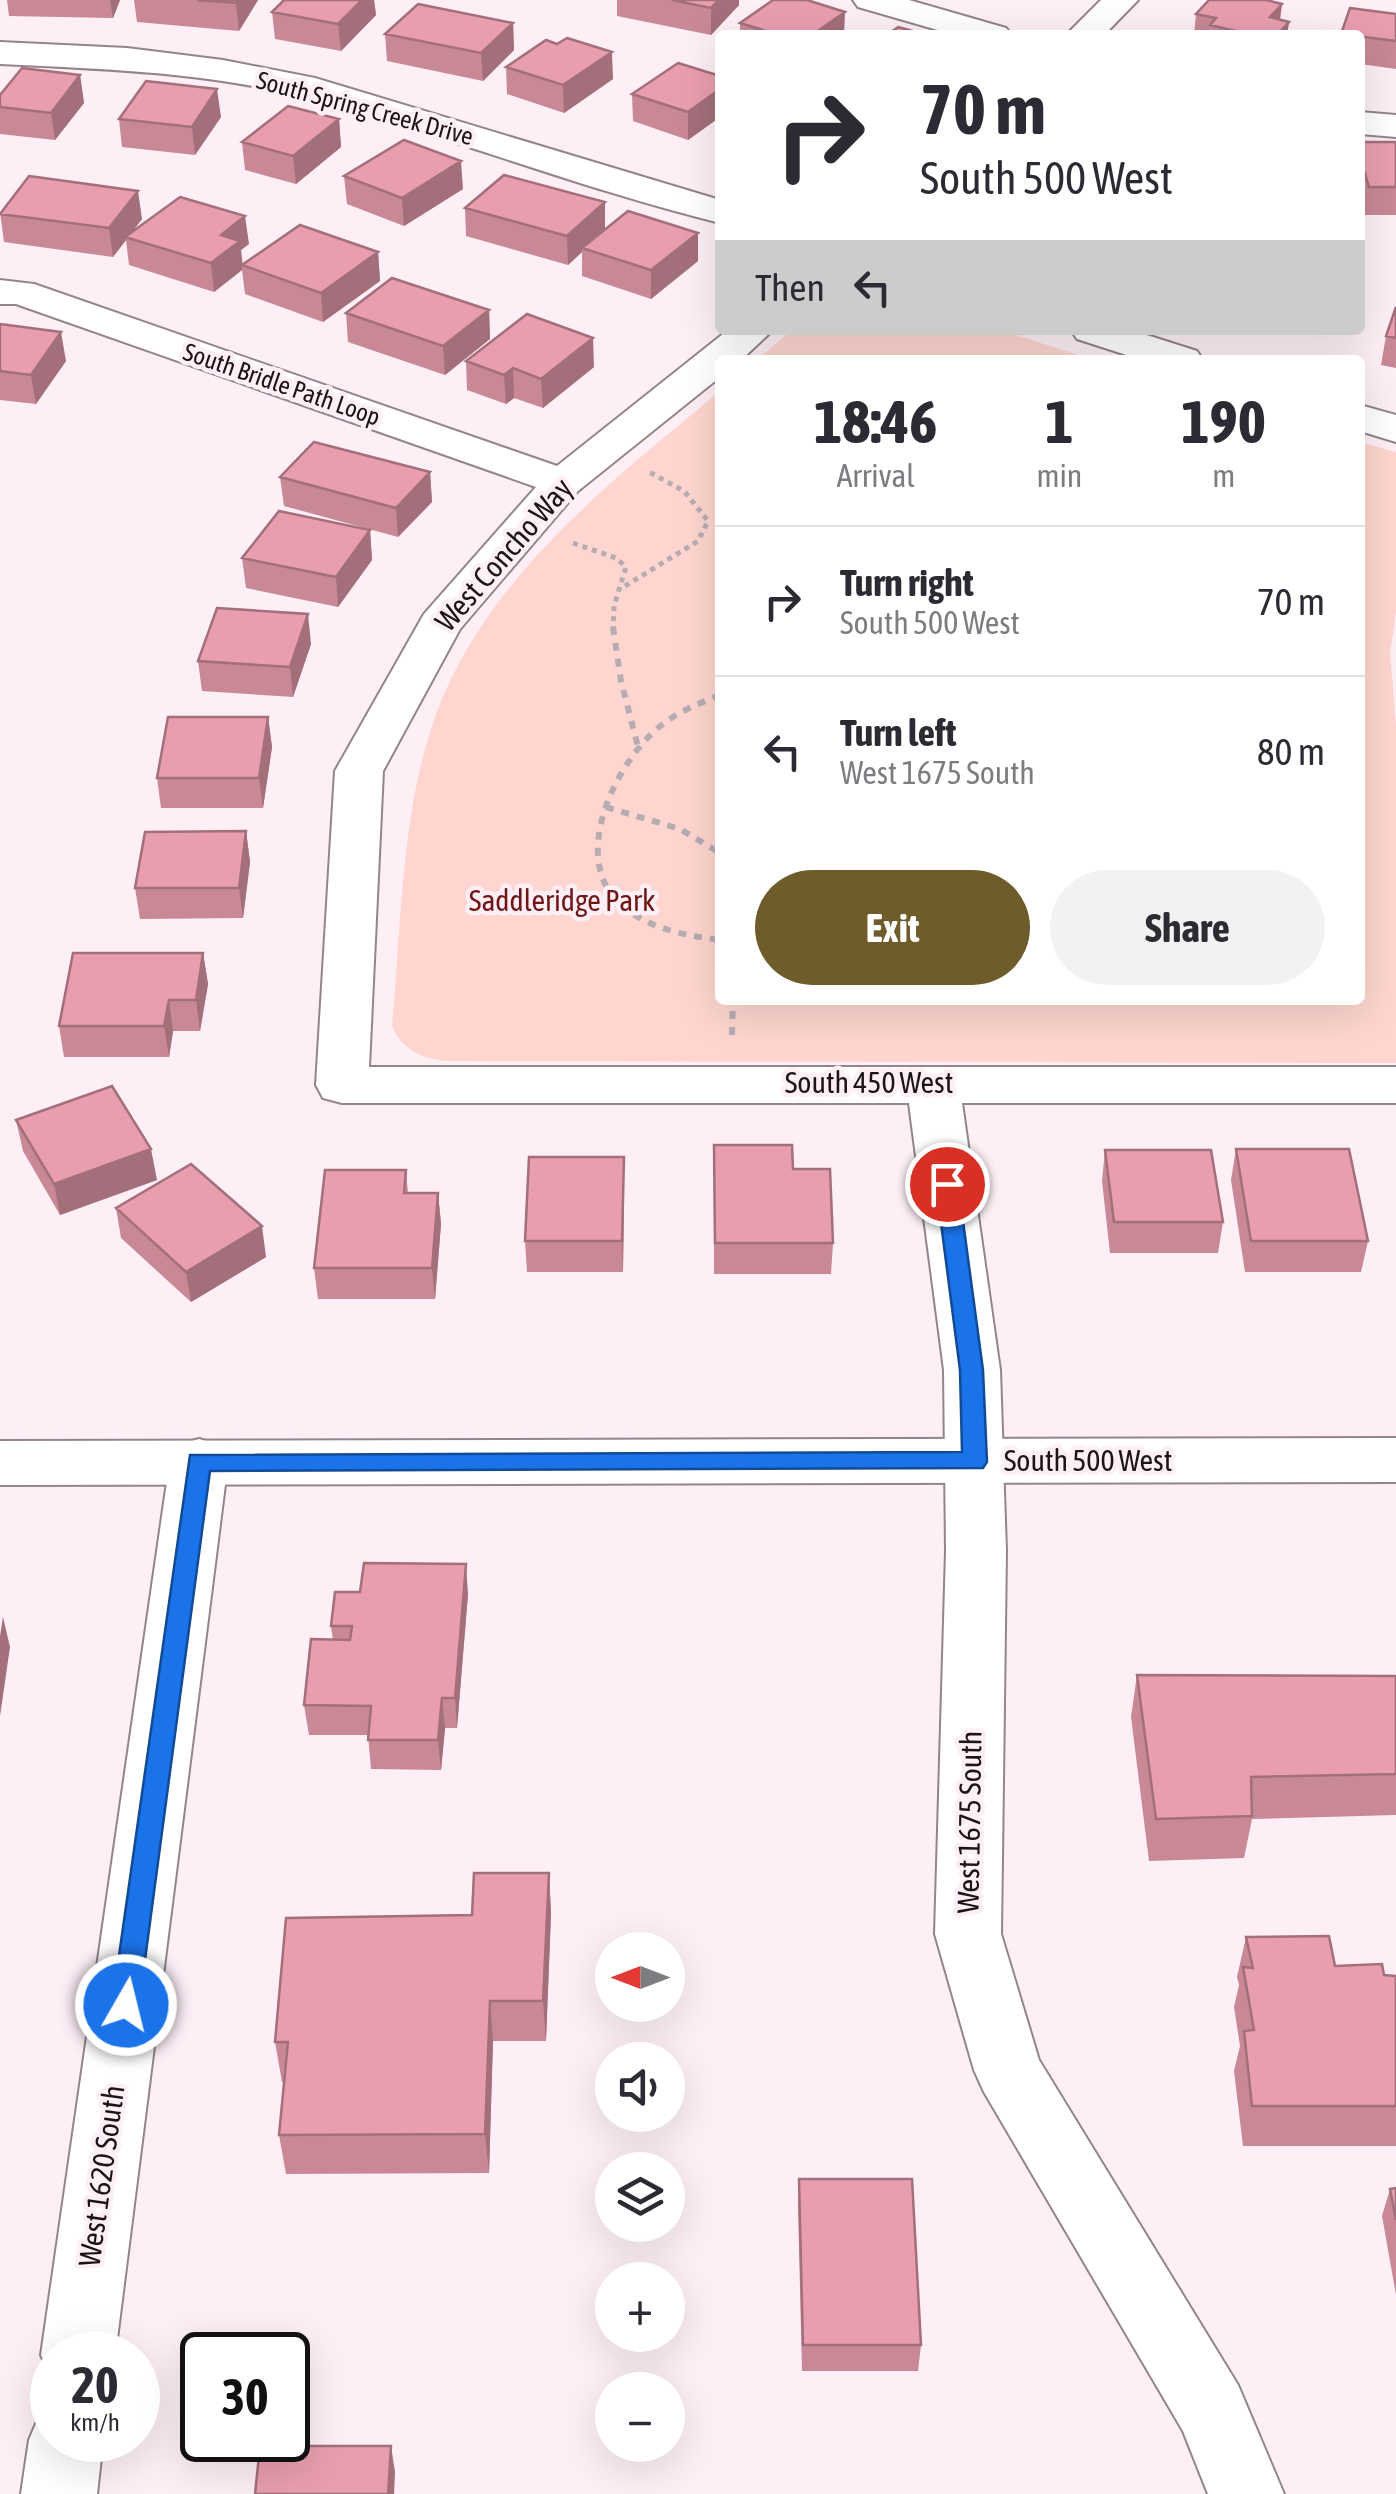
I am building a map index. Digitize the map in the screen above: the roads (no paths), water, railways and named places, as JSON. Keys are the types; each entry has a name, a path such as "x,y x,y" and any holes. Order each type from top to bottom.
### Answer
{"street":[{"path":"870,0 976,30"},
{"path":"1089,30 1121,0"},
{"name":"South Spring Creek Drive","path":"0,53 127,59 222,70 315,89 715,210"},
{"path":"1365,123 1396,126"},
{"name":"South Bridle Path Loop","path":"0,292 20,292 564,482"},
{"name":"West Concho Way","path":"721,355 746,335"},
{"path":"1106,335 1168,355"},
{"name":"West Concho Way","path":"342,1085 360,772 440,624 564,482 715,360"},
{"path":"1365,419 1396,428"},
{"name":"West 1675 South","path":"933,1083 972,1370 968,1934 1008,2070 1212,2410 1246,2494"},
{"name":"South 450 West","path":"342,1085 1396,1085"},
{"name":"South 500 West","path":"0,1463 1396,1460"},
{"name":"West 1620 South","path":"81,2332 199,1462"},
{"path":"59,2494 63,2462"}],"park label":[{"name":"Saddleridge Park","path":"562,901"}]}
